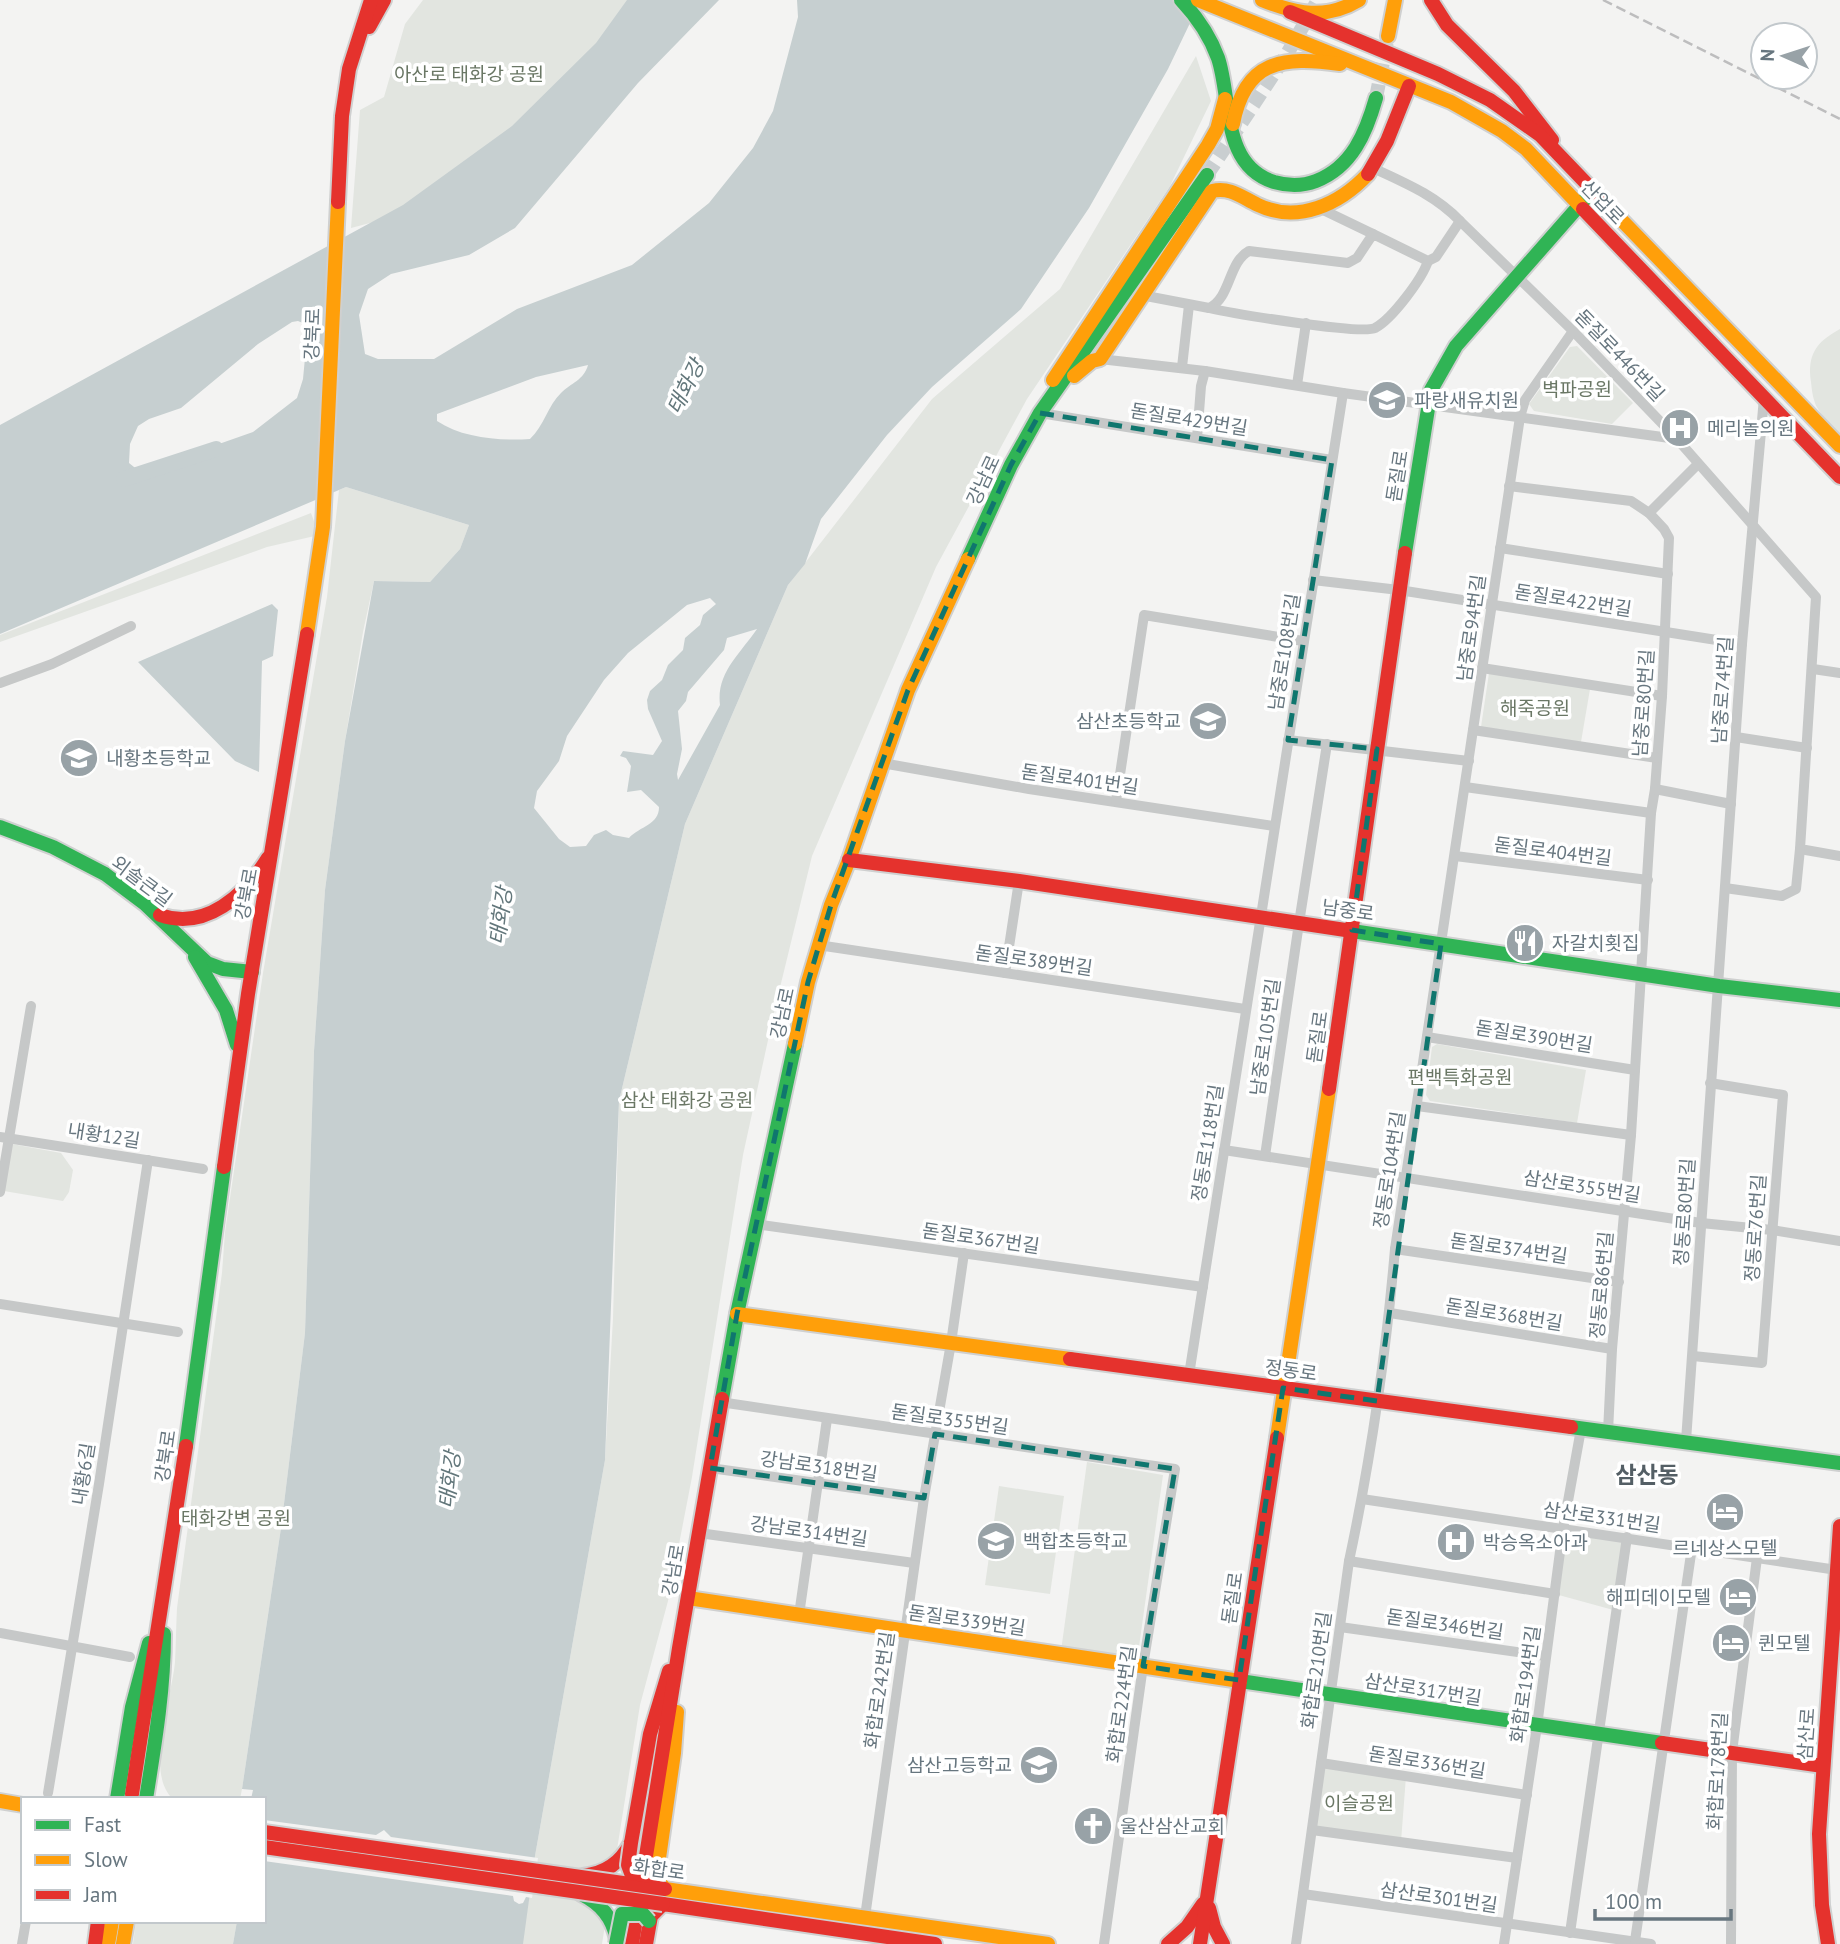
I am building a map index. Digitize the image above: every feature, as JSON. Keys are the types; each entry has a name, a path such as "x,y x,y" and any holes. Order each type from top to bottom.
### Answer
{"main road":[{"path":"349,69 361,0"},
{"name":"강북로","path":"124,1796 162,1607 252,972 323,527 340,141 349,69 371,0"},
{"path":"349,69 384,0"},
{"path":"1181,0 1198,20 1215,51 1224,82 1234,143 1240,156 1249,167 1272,181 1300,185 1315,182 1333,173 1353,153 1369,124 1376,98"},
{"name":"산업로","path":"1198,0 1451,102 1502,131 1525,149 1837,476"},
{"name":"산업로","path":"1262,0 1490,97 1523,121 1840,446"},
{"path":"1290,12 1324,14 1345,8 1359,0"},
{"path":"1388,36 1395,0"},
{"path":"1431,0 1447,25 1532,111 1563,160"},
{"path":"1234,143 1237,102 1250,79 1260,71 1285,61 1298,60 1333,63 1373,71"},
{"path":"1053,394 1092,360 1100,359 1197,212 1216,189 1229,189 1262,207 1279,211 1300,212 1337,201 1354,190 1373,168 1409,86"},
{"path":"1011,465 1022,435 1047,389 1208,145 1220,121 1225,99"},
{"name":"강남로","path":"632,1944 720,1402 755,1224 818,945 908,690 1011,465 1040,413 1207,175"},
{"name":"돋질로","path":"1200,1944 1318,1164 1427,404 1431,390 1456,346 1592,191"},
{"name":"외솔큰길","path":"0,827 79,860 135,895 207,963 216,967 252,972"},
{"path":"155,913 173,921 183,922 224,905 259,874 273,848"},
{"name":"남중로","path":"849,860 1018,881 1719,986 1840,1000"},
{"path":"186,944 226,1010 236,1034 239,1062"},
{"name":"정동로","path":"737,1314 1840,1463"},
{"name":"삼산로","path":"1828,1944 1820,1873 1819,1834 1840,1526"},
{"name":"돋질로339번길","path":"688,1598 1239,1680"},
{"path":"124,1796 132,1707 146,1653 162,1607"},
{"path":"158,1797 150,1776 161,1711 165,1645 162,1607"},
{"path":"657,1872 652,1876 631,1873 628,1865 646,1748 664,1683 679,1648"},
{"path":"665,1889 658,1880 657,1872 674,1753 679,1648"},
{"name":"삼산로317번길","path":"1239,1680 1823,1766"},
{"path":"124,1796 150,1776"},
{"path":"0,1799 21,1803"},
{"name":"화합로","path":"266,1832 577,1884 663,1904 846,1931 860,1938 935,1944"},
{"path":"617,1942 614,1925 604,1909 577,1884 607,1870 622,1859 631,1843"},
{"name":"화합로","path":"266,1847 577,1884 665,1889 1048,1944"},
{"path":"1168,1944 1193,1919 1208,1893"},
{"path":"1208,1893 1210,1916 1223,1944"},
{"path":"646,1944 653,1909 663,1904"},
{"path":"617,1942 622,1914 643,1914 649,1921"},
{"path":"108,1944 112,1923"}],"street":[{"name":"돋질로446번길","path":"1373,168 1418,188 1439,201 1516,275 1677,439 1816,597 1796,889 1782,896 1725,888"},
{"path":"1319,208 1429,261"},
{"path":"1141,295 1209,307 1232,314 1357,330 1374,328 1424,274 1429,261 1436,257 1460,221"},
{"path":"1209,307 1218,302 1240,258 1249,251 1348,263 1357,258 1373,234"},
{"path":"1182,367 1189,304"},
{"path":"1297,385 1306,323"},
{"name":"남중로94번길","path":"1441,944 1520,417 1525,400 1573,331"},
{"path":"1100,359 1182,367 1343,393 1677,439"},
{"path":"1197,439 1201,386 1205,371"},
{"name":"남중로108번길","path":"1259,917 1343,393"},
{"name":"남중로74번길","path":"1719,986 1742,644 1764,398"},
{"name":"돋질로429번길","path":"1040,413 1332,460"},
{"path":"1509,486 1631,501 1648,513 1698,464"},
{"name":"남중로80번길","path":"1641,973 1651,813 1656,789 1662,696 1669,538 1648,513"},
{"path":"1500,548 1668,574"},
{"name":"돋질로422번길","path":"1313,580 1399,590 1742,644"},
{"path":"1116,801 1144,615 1303,641"},
{"path":"0,683 52,664 131,626"},
{"path":"1482,668 1662,696"},
{"path":"1812,669 1840,673"},
{"path":"1473,730 1657,758"},
{"path":"1736,737 1807,748"},
{"path":"1288,740 1468,761"},
{"name":"남중로105번길","path":"1265,1156 1327,744"},
{"name":"돋질로401번길","path":"882,763 1030,789 1274,826"},
{"path":"1465,787 1651,813"},
{"path":"1656,789 1731,804"},
{"path":"1800,849 1840,856"},
{"name":"돋질로404번길","path":"1455,856 1648,880"},
{"path":"1004,974 1018,881"},
{"name":"정동로118번길","path":"1189,1375 1259,917"},
{"name":"정동로104번길","path":"1377,1401 1390,1313 1395,1249 1441,944"},
{"name":"돋질로389번길","path":"818,945 1245,1009"},
{"name":"정동로86번길","path":"1608,1432 1641,973"},
{"name":"정동로80번길","path":"1686,1441 1719,986"},
{"path":"0,1192 4,1138 31,1006"},
{"name":"돋질로390번길","path":"1427,1037 1635,1070"},
{"name":"정동로76번길","path":"1693,1356 1762,1363 1783,1095 1710,1083"},
{"path":"1417,1106 1631,1135"},
{"name":"내황12길","path":"4,1138 204,1169"},
{"name":"삼산로355번길","path":"1224,1150 1701,1223 1772,1230 1840,1241"},
{"name":"내황6길","path":"48,1793 148,1160"},
{"name":"돋질로367번길","path":"755,1224 1203,1287"},
{"name":"돋질로374번길","path":"1395,1249 1619,1282"},
{"name":"화합로242번길","path":"865,1917 914,1563 964,1253"},
{"path":"0,1304 177,1332"},
{"name":"돋질로368번길","path":"1390,1313 1612,1349"},
{"name":"화합로210번길","path":"1296,1944 1349,1561 1362,1499 1377,1401"},
{"name":"돋질로355번길","path":"720,1402 1175,1469"},
{"path":"799,1615 827,1419"},
{"name":"화합로194번길","path":"1504,1944 1563,1529 1581,1429"},
{"name":"강남로318번길","path":"710,1468 924,1498"},
{"name":"화합로224번길","path":"1104,1944 1143,1666 1175,1469"},
{"name":"삼산로331번길","path":"1362,1499 1837,1570"},
{"name":"강남로314번길","path":"699,1533 914,1563"},
{"path":"1570,1933 1627,1537"},
{"path":"1635,1941 1692,1547"},
{"name":"화합로178번길","path":"1731,1944 1732,1752 1757,1558"},
{"path":"1349,1561 1555,1594"},
{"name":"돋질로346번길","path":"1340,1628 1546,1656"},
{"path":"0,1633 130,1657"},
{"name":"돋질로336번길","path":"1321,1763 1527,1795"},
{"path":"1312,1830 1517,1858"},
{"name":"삼산로301번길","path":"1303,1894 1651,1944"},
{"path":"22,1944 26,1923"}],"highlighted area":[{"path":"1040,413 1332,460 1288,740 1377,749 1352,930 1441,944 1377,1401 1283,1388 1239,1680 1143,1666 1175,1469 935,1434 924,1498 710,1468 737,1314 808,982 831,905 908,690 1011,465"}],"green space":[{"name":"아산로 태화강 공원","path":"423,0 643,0 528,121 404,214 351,228 360,110 384,97 405,24"},
{"name":"삼산 태화강 공원","path":"1196,56 1211,101 1170,186 1027,399 936,567 812,856 743,1155 692,1477 668,1601 640,1705 602,1944 522,1944 605,1460 613,1318 619,1101 685,824 788,585 932,399 1060,289"},
{"path":"1840,329 1840,434 1816,406 1810,364 1819,344"},
{"name":"벽파공원","path":"1577,346 1633,403 1612,424 1534,411 1529,404 1570,347"},
{"name":"태화강변 공원","path":"346,487 469,525 460,549 430,582 374,581 345,741 325,890 314,1051 305,1333 281,1528 242,1789 240,1797 172,1797 165,1787 161,1772 160,1753 175,1662 177,1608 222,1273 225,1232 263,973 327,597 339,490"},
{"path":"311,513 319,535 267,547 0,642 0,635"},
{"name":"해죽공원","path":"1489,673 1590,689 1581,742 1481,727"},
{"name":"편백특화공원","path":"1437,1044 1586,1070 1577,1123 1430,1101 1426,1095 1432,1047"},
{"path":"12,1144 61,1153 73,1170 69,1192 63,1201 4,1191"},
{"path":"1087,1462 1163,1475 1137,1661 1061,1651"},
{"path":"999,1486 1064,1496 1050,1594 985,1585"},
{"path":"1563,1529 1627,1537 1617,1611 1555,1594"},
{"name":"이슬공원","path":"1321,1763 1406,1776 1401,1842 1312,1830"},
{"path":"136,1923 237,1923 233,1944 133,1944"}],"water":[{"name":"태화강","path":"627,0 719,0 638,83 515,228 469,255 391,274 368,289 359,315 365,354 378,359 434,359 517,309 632,265 709,203 753,148 773,111 798,17 797,0 1201,0 1168,69 1089,208 1021,309 932,387 887,435 821,519 805,564 788,585 685,824 619,1101 605,1460 535,1856 523,1944 233,1944 237,1923 266,1923 266,1797 251,1797 253,1790 242,1789 281,1528 305,1333 314,1051 325,890 345,741 374,581 430,582 460,549 469,525 346,487 0,634 0,425 403,205 512,126 596,43","holes":["292,322 305,324 307,337 303,379 297,398 253,432 199,451 187,465 159,475 139,471 129,463 130,444 138,426 149,419 181,408 258,344","588,365 580,378 553,403 530,439 470,435 437,421 437,414 536,377","710,598 716,604 703,615 700,625 685,638 683,650 668,665 662,680 650,691 648,709 662,741 653,755 623,751 620,756 626,758 631,766 627,792 641,790 659,807 656,818 629,838 613,835 606,830 594,835 586,846 570,847 559,839 534,808 537,791 559,761 567,736 604,680 628,653 687,605","757,629 725,673 720,705 678,780 682,749 678,711 686,701 688,692 724,650 727,638"]},
{"path":"272,604 278,610 273,656 262,661 259,772 235,761 138,662"}],"pier":[{"path":"266,1820 376,1835 384,1830 391,1837 538,1858 532,1898 526,1897 523,1903 519,1904 514,1901 513,1896 266,1861"}],"waterway":[{"path":"124,479 216,449"}],"tunnel":[{"path":"1207,175 1287,54 1318,0"},
{"path":"1376,98 1387,41"}],"railway":[{"path":"1603,0 1840,119"}],"traffic: fast":[{"path":"1181,0 1202,27 1215,50 1231,129 1245,161 1257,174 1274,182 1295,185 1311,183 1329,175 1356,147 1376,98"},
{"path":"968,559 1011,465 1040,413 1207,175"},
{"path":"1405,553 1431,390 1456,346 1592,191"},
{"path":"0,827 53,847 105,874 145,904 207,963 223,969 252,972"},
{"path":"1352,931 1719,986 1840,1000"},
{"path":"195,957 226,1010 237,1045"},
{"path":"722,1399 737,1314 795,1044"},
{"path":"186,1446 224,1167"},
{"path":"1571,1427 1840,1463"},
{"path":"146,1797 161,1696 164,1634"},
{"path":"117,1797 132,1707 149,1643"},
{"path":"1240,1681 1662,1743"},
{"path":"581,1894 605,1912 617,1939"},
{"path":"616,1944 622,1914 643,1914 649,1921"}],"traffic: slow":[{"path":"1198,0 1451,102 1502,131 1526,149 1583,209"},
{"path":"1262,0 1287,9 1311,13 1335,10 1359,0"},
{"path":"1388,36 1395,0"},
{"path":"1233,124 1247,86 1257,75 1270,67 1301,61 1340,64"},
{"path":"1053,380 1208,145 1217,129 1225,99"},
{"path":"1074,376 1092,361 1100,359 1212,191 1230,192 1273,210 1303,211 1331,202 1357,185 1368,174"},
{"path":"307,634 323,527 338,202"},
{"path":"1606,204 1840,446"},
{"path":"795,1044 808,982 831,905 908,690 968,559"},
{"path":"1277,1438 1329,1089"},
{"path":"737,1314 1070,1359"},
{"path":"688,1598 1240,1681"},
{"path":"677,1712 674,1753 657,1872 658,1880 665,1889 1048,1944"},
{"path":"0,1801 21,1805"},
{"path":"108,1944 112,1923"},
{"path":"123,1944 127,1923"}],"traffic: jam":[{"path":"338,202 342,116 349,69 371,0"},
{"path":"369,27 384,0"},
{"path":"1431,0 1447,25 1514,91 1552,140"},
{"path":"1290,12 1438,74 1490,100 1540,135 1606,204"},
{"path":"1368,174 1387,141 1409,86"},
{"path":"1583,209 1840,477"},
{"path":"1329,1089 1405,553"},
{"path":"224,1167 248,994 307,634"},
{"path":"160,915 177,919 208,914 236,897 268,858"},
{"path":"849,860 1019,881 1352,931"},
{"path":"1070,1359 1571,1427"},
{"path":"632,1944 722,1399"},
{"path":"1200,1944 1277,1438"},
{"path":"132,1794 186,1446"},
{"path":"1828,1944 1822,1905 1819,1834 1840,1526"},
{"path":"583,1876 612,1866 631,1843 650,1734 669,1671"},
{"path":"1662,1743 1823,1766"},
{"path":"266,1832 665,1889"},
{"path":"631,1843 628,1865 631,1873 651,1876 657,1872"},
{"path":"266,1847 663,1904"},
{"path":"646,1944 651,1916 663,1904 935,1944"},
{"path":"1168,1944 1187,1927 1203,1904"},
{"path":"1209,1908 1214,1927 1223,1944"},
{"path":"95,1944 98,1923"}],"place":[{"name":"파랑새유치원","path":"1387,400"},
{"name":"메리놀의원","path":"1680,428"},
{"name":"삼산초등학교","path":"1208,721"},
{"name":"내황초등학교","path":"79,758"},
{"name":"자갈치횟집","path":"1525,943"},
{"name":"르네상스모텔","path":"1725,1512"},
{"name":"백합초등학교","path":"996,1541"},
{"name":"박승옥소아과","path":"1456,1542"},
{"name":"해피데이모텔","path":"1738,1597"},
{"name":"퀸모텔","path":"1731,1643"},
{"name":"삼산고등학교","path":"1039,1765"},
{"name":"울산삼산교회","path":"1093,1826"}],"district":[{"name":"삼산동","path":"1647,1475"}]}
